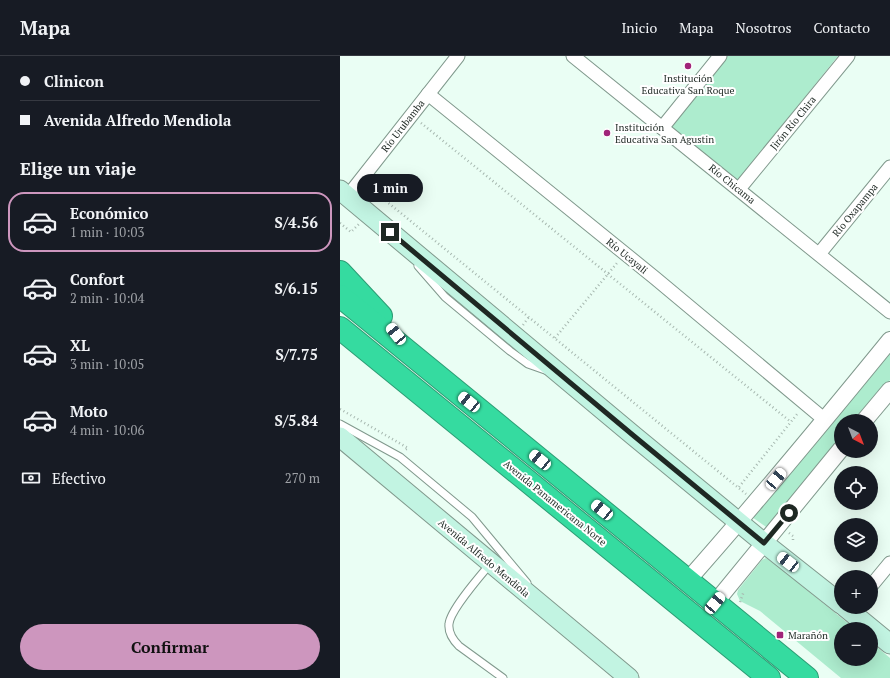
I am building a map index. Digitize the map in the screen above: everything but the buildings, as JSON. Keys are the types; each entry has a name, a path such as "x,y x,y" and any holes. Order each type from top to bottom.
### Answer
{"highway":[{"path":"340,272 379,314 412,355"},
{"path":"340,296 807,678"},
{"name":"Avenida Panamericana Norte","path":"340,328 769,678"},
{"path":"340,337 406,381"}],"main road":[{"path":"344,193 764,543 834,597"},
{"name":"Avenida Alfredo Mendiola","path":"340,437 629,678"},
{"path":"855,614 890,644"}],"street":[{"name":"Río Urubamba","path":"344,193 411,116 458,56"},
{"path":"662,128 720,56"},
{"name":"Jirón Río Chira","path":"739,189 848,56"},
{"name":"Río Chicama","path":"582,59 662,128 890,312"},
{"name":"Río Ucayali","path":"428,94 623,252 825,420"},
{"name":"Río Oxapampa","path":"819,254 890,167"},
{"path":"688,580 825,420 890,340"},
{"path":"870,414 890,390"},
{"path":"715,603 834,458"},
{"path":"878,578 890,563"}],"lane":[{"path":"340,424 400,457 472,517 555,617"},
{"path":"491,563 481,574 452,615 449,625 453,640 459,646 503,678"}],"path":[{"path":"411,116 791,422"},
{"path":"369,187 749,496"},
{"path":"340,224 351,232"},
{"path":"556,338 618,263 623,252"},
{"path":"739,487 806,404"},
{"path":"340,409 408,448"},
{"path":"789,532 793,536 793,541"}],"green space":[{"path":"727,56 838,56 737,181 670,128"},
{"path":"890,350 890,380 863,414 837,414"},
{"path":"834,418 834,450 769,529 752,517"},
{"path":"766,558 775,564 834,612 834,614 837,614 846,622 834,622 834,666 878,666 878,648 890,658 890,678 841,678 760,611 740,601 737,594 738,590 762,560"}],"place":[{"name":"Institución Educativa San Roque","path":"688,66"},
{"name":"Institución Educativa San Agustin","path":"607,133"},
{"name":"Marañón","path":"780,635"}],"route":[{"path":"390,232 764,543 789,513"}]}
